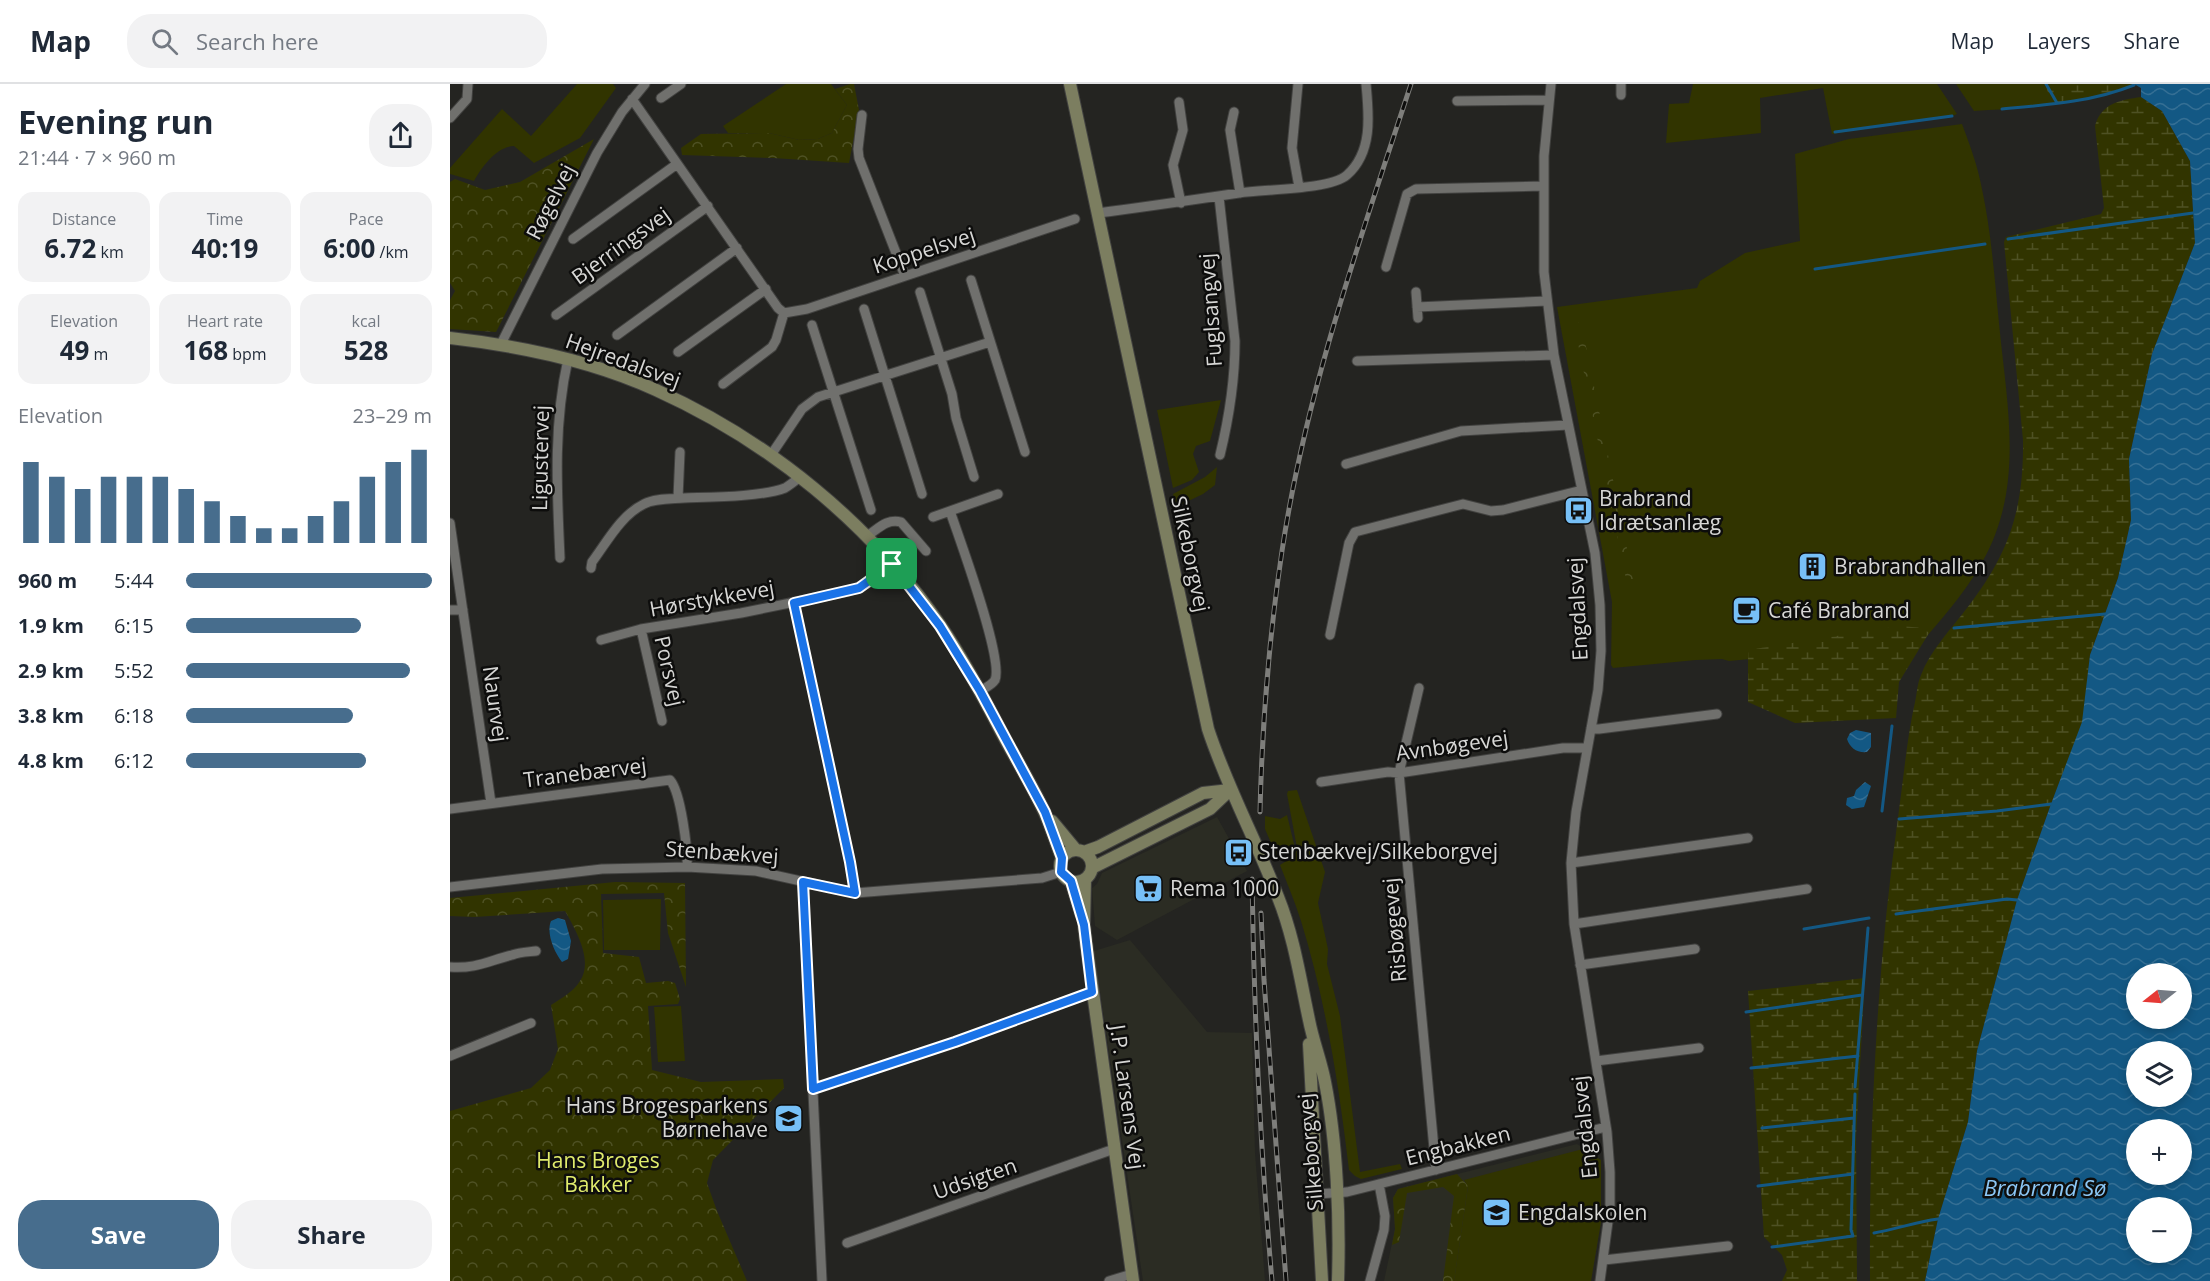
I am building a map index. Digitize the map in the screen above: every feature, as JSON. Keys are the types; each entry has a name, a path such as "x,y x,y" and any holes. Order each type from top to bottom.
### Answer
{"street":[{"path":"452,111 467,99 468,84"},
{"name":"Røgelvej","path":"501,344 597,153 611,128 645,84"},
{"path":"661,98 681,84"},
{"name":"Silkeborgvej","path":"1070,84 1208,729 1230,790 1278,896 1290,929 1309,1022 1325,1082 1332,1131 1338,1281"},
{"path":"1298,84 1292,148 1299,187"},
{"path":"1098,213 1330,183 1345,177 1363,152 1369,114 1366,84"},
{"name":"Engdalsvej","path":"1551,84 1543,186 1543,238 1547,301 1554,355 1596,560 1600,605 1599,670 1576,812 1571,863 1574,924 1606,1127 1610,1172 1610,1207 1600,1281"},
{"path":"1621,84 1621,95"},
{"path":"632,99 784,314 772,347 723,384"},
{"path":"1456,101 1549,100"},
{"path":"1179,102 1183,130 1173,165 1181,203"},
{"path":"1234,112 1230,130 1240,193"},
{"path":"862,115 859,158 905,276"},
{"name":"Bjerringsvej","path":"573,239 677,164"},
{"path":"1386,267 1407,194 1416,189 1543,186"},
{"name":"Fuglsangvej","path":"1220,197 1235,365 1220,455"},
{"name":"Bjerringsvej","path":"556,315 708,206"},
{"name":"Koppelsvej","path":"784,314 799,311 1075,219"},
{"path":"617,335 737,248"},
{"path":"971,280 1025,452"},
{"path":"678,352 766,289"},
{"path":"920,292 952,394 956,418 974,477"},
{"path":"1416,292 1418,318"},
{"path":"1417,307 1547,301"},
{"path":"864,309 922,494"},
{"path":"812,325 871,510"},
{"name":"Hejredalsvej","path":"450,338 501,344 568,359 657,390 703,414 771,455 800,477 867,536 940,626 980,691 1045,812 1062,858"},
{"path":"771,455 808,402 990,342"},
{"path":"1358,362 1554,355"},
{"name":"Ligustervej","path":"560,558 556,437 561,389 568,359"},
{"path":"1346,464 1461,431 1569,425"},
{"path":"678,498 680,452"},
{"path":"591,568 592,562 630,513 645,503 678,498 771,491 786,487 800,477"},
{"path":"1330,635 1349,543 1355,532 1463,504 1491,511 1503,510 1582,490"},
{"path":"933,517 998,494"},
{"path":"950,511 985,618 995,659 995,679 980,691"},
{"path":"867,536 887,522 895,520 901,522 926,551"},
{"name":"Naurvej","path":"450,523 491,803"},
{"name":"Hørstykkevej","path":"601,640 641,629 794,603 859,588 892,564"},
{"path":"794,603 855,893"},
{"path":"450,610 463,610"},
{"name":"Porsvej","path":"641,629 662,721"},
{"name":"Risbøgevej","path":"1419,688 1399,773 1436,1170"},
{"path":"1591,728 1599,729 1717,714"},
{"name":"Avnbøgevej","path":"1321,782 1388,772 1399,773 1563,748 1587,748"},
{"name":"Tranebærvej","path":"450,809 670,780 677,795 688,852 687,867"},
{"path":"1230,790 1210,809 1076,882 1071,881 1061,872 1062,858 1068,852 1098,847 1203,793 1230,790"},
{"name":"Hejredalsvej","path":"1045,812 1080,851"},
{"path":"1571,863 1748,838"},
{"path":"1080,851 1089,857 1089,873"},
{"name":"Stenbækvej","path":"450,887 602,869 687,867 756,871 855,893 1042,878 1061,872"},
{"name":"J.P. Larsens Vej","path":"1084,925 1089,873"},
{"name":"J.P. Larsens Vej","path":"1071,881 1084,925 1133,1278 1109,1281"},
{"path":"803,882 822,1281"},
{"path":"1574,924 1807,889"},
{"path":"1580,965 1695,949"},
{"path":"450,967 465,968 482,965 512,954 536,951"},
{"path":"813,1089 955,1042 1092,992"},
{"name":"Silkeborgvej","path":"1309,1022 1322,1281"},
{"path":"450,1056 531,1023"},
{"name":"Engdalsvej","path":"1596,1061 1699,1048"},
{"name":"Engbakken","path":"1317,1194 1379,1185 1606,1127"},
{"name":"Udsigten","path":"847,1243 1114,1149"},
{"path":"1370,1281 1384,1230 1385,1216 1379,1185"},
{"path":"1604,1260 1728,1246"}],"shaded area":[{"path":"1217,817 1247,871 1117,940 1095,926 1092,888 1097,884 1102,873"},
{"path":"1130,940 1207,1032 1252,1033 1255,1153 1265,1281 1143,1281 1094,951"},
{"name":"Engdalskolen","path":"1577,1144 1601,1160 1601,1222 1591,1281 1384,1281 1395,1229 1393,1198 1398,1189"}],"green space":[{"path":"577,84 613,84 616,88 580,138 534,163 514,146 507,147 490,159 474,181 450,174 450,168 502,109 531,136"},
{"path":"786,84 831,84 847,105 832,133 818,139 799,140 769,133 728,133 723,126"},
{"path":"854,84 859,110 849,163 682,155 681,148 701,134 769,133 799,140 818,139 832,133 847,105 835,89"},
{"path":"1693,84 1937,84 1957,114 1832,134 1823,88 1760,98 1761,133 1666,143 1669,104 1689,103"},
{"path":"1956,84 2044,84 2047,89 2055,84 2134,85 2075,101 2035,107 1974,111"},
{"path":"2044,84 2134,85 2111,94 2054,104"},
{"path":"2141,97 2162,111 2190,161 2195,243 2152,354 2129,459 2131,520 2118,578 2090,655 2083,722 2017,900 1977,1051 1968,1122 1938,1219 1925,1281 1870,1281 1873,1104 1880,986 1891,869 1918,685 1935,649 1994,569 2011,530 2021,488 2023,440 2004,242 2006,237 2101,214 2104,208 2095,126 2102,112 2113,104"},
{"path":"1962,124 1978,173 1988,225 2008,410 2009,460 2003,510 1989,550 1981,564 1953,605 1921,643 1729,661 1696,660 1613,668 1611,665 1612,602 1557,307 1697,288 1700,281 1745,253 1800,241 1795,154 1849,139"},
{"path":"594,139 496,332 450,329 450,300 455,291 450,283 450,182 455,179 485,190 520,182"},
{"path":"1581,322 1634,583 1627,584 1574,324"},
{"path":"1221,400 1210,441 1196,446 1193,454 1199,472 1192,480 1173,488 1157,410"},
{"path":"1217,467 1215,485 1203,494 1176,507 1173,494 1205,477"},
{"path":"1900,626 1924,628 1929,633 1899,682 1896,718 1795,723 1748,702 1748,650"},
{"path":"1297,790 1325,872 1318,903 1328,949 1327,964 1340,1016 1360,1172 1400,1164 1402,1169 1361,1179 1349,1170 1336,1076 1318,982 1301,921 1280,865 1294,856 1297,848 1287,794 1288,791"},
{"path":"1287,815 1295,848 1292,854 1278,859 1265,829 1265,816 1280,819"},
{"name":"Hans Broges Bakker","path":"615,882 685,883 686,987 668,933 664,893 601,894 603,953 639,957 646,983 668,981 675,983 680,999 678,1004 648,1006 652,1070 701,1082 783,1079 784,1088 713,1160 707,1183 747,1281 450,1281 450,1111 531,1088 550,1070 558,1049 551,1005 577,985 584,973 585,964 582,945 565,911 474,917 450,916 450,898"},
{"path":"661,899 660,950 604,950 603,900"},
{"path":"1865,978 1856,1137 1857,1281 1782,1281 1787,1270 1782,1255 1764,1237 1748,991"},
{"path":"681,1006 685,1061 658,1062 654,1007"},
{"name":"Engdalskolen","path":"1583,1149 1601,1160 1601,1222 1591,1281 1454,1281 1468,1187 1464,1180"},
{"path":"1457,1174 1468,1186 1454,1281 1443,1281 1454,1196 1443,1187 1407,1193 1399,1242 1392,1245 1395,1229 1393,1198 1398,1189"}],"water":[{"name":"Brabrand Sø","path":"2134,84 2210,84 2210,1281 1925,1281 1938,1219 1968,1122 1977,1051 2017,900 2082,722 2090,655 2118,578 2131,520 2129,459 2152,354 2195,243 2190,161 2162,111 2141,97 2141,88"},
{"path":"1856,730 1871,733 1871,747 1867,752 1857,751 1848,742 1850,733"},
{"path":"1865,782 1871,786 1864,807 1852,809 1846,805 1847,798 1854,796 1856,790"},
{"path":"558,918 565,920 571,941 568,959 562,962 556,953 549,931 551,921"}],"waterway":[{"path":"2046,84 2057,103"},
{"path":"2002,109 2085,99 2134,85"},
{"path":"1835,132 1952,116"},
{"path":"2008,239 2193,213"},
{"path":"1815,269 1985,244"},
{"path":"1954,628 2105,614"},
{"path":"1882,811 1892,726"},
{"path":"1899,819 2051,804"},
{"path":"1896,914 2007,899 2017,900"},
{"path":"1804,929 1869,918"},
{"path":"1855,1087 1868,928"},
{"path":"1746,1012 1862,995"},
{"path":"1751,1068 1858,1056"},
{"path":"1772,1247 1853,1236 1851,1230 1855,1094"},
{"path":"1762,1128 1854,1118"},
{"path":"1758,1186 1853,1174"},
{"path":"1874,1233 1938,1219"}],"railway":[{"path":"1260,812 1264,714 1270,649 1277,584 1292,491 1320,373 1411,84"},
{"path":"1252,879 1258,1080 1272,1281"},
{"path":"1261,913 1286,1281"}],"place":[{"name":"Brabrand Idrætsanlæg","path":"1578,511"},
{"name":"Brabrandhallen","path":"1813,567"},
{"name":"Café Brabrand","path":"1747,611"},
{"name":"Stenbækvej/Silkeborgvej","path":"1238,852"},
{"name":"Rema 1000","path":"1149,889"},
{"name":"Hans Brogesparkens Børnehave","path":"789,1118"},
{"name":"Engdalskolen","path":"1497,1213"}],"route":[{"path":"892,564 923,601 961,657 1045,812 1062,858 1061,872 1071,881 1084,925 1092,992 955,1042 813,1089 803,882 855,893 794,603 859,588 892,564"}]}
